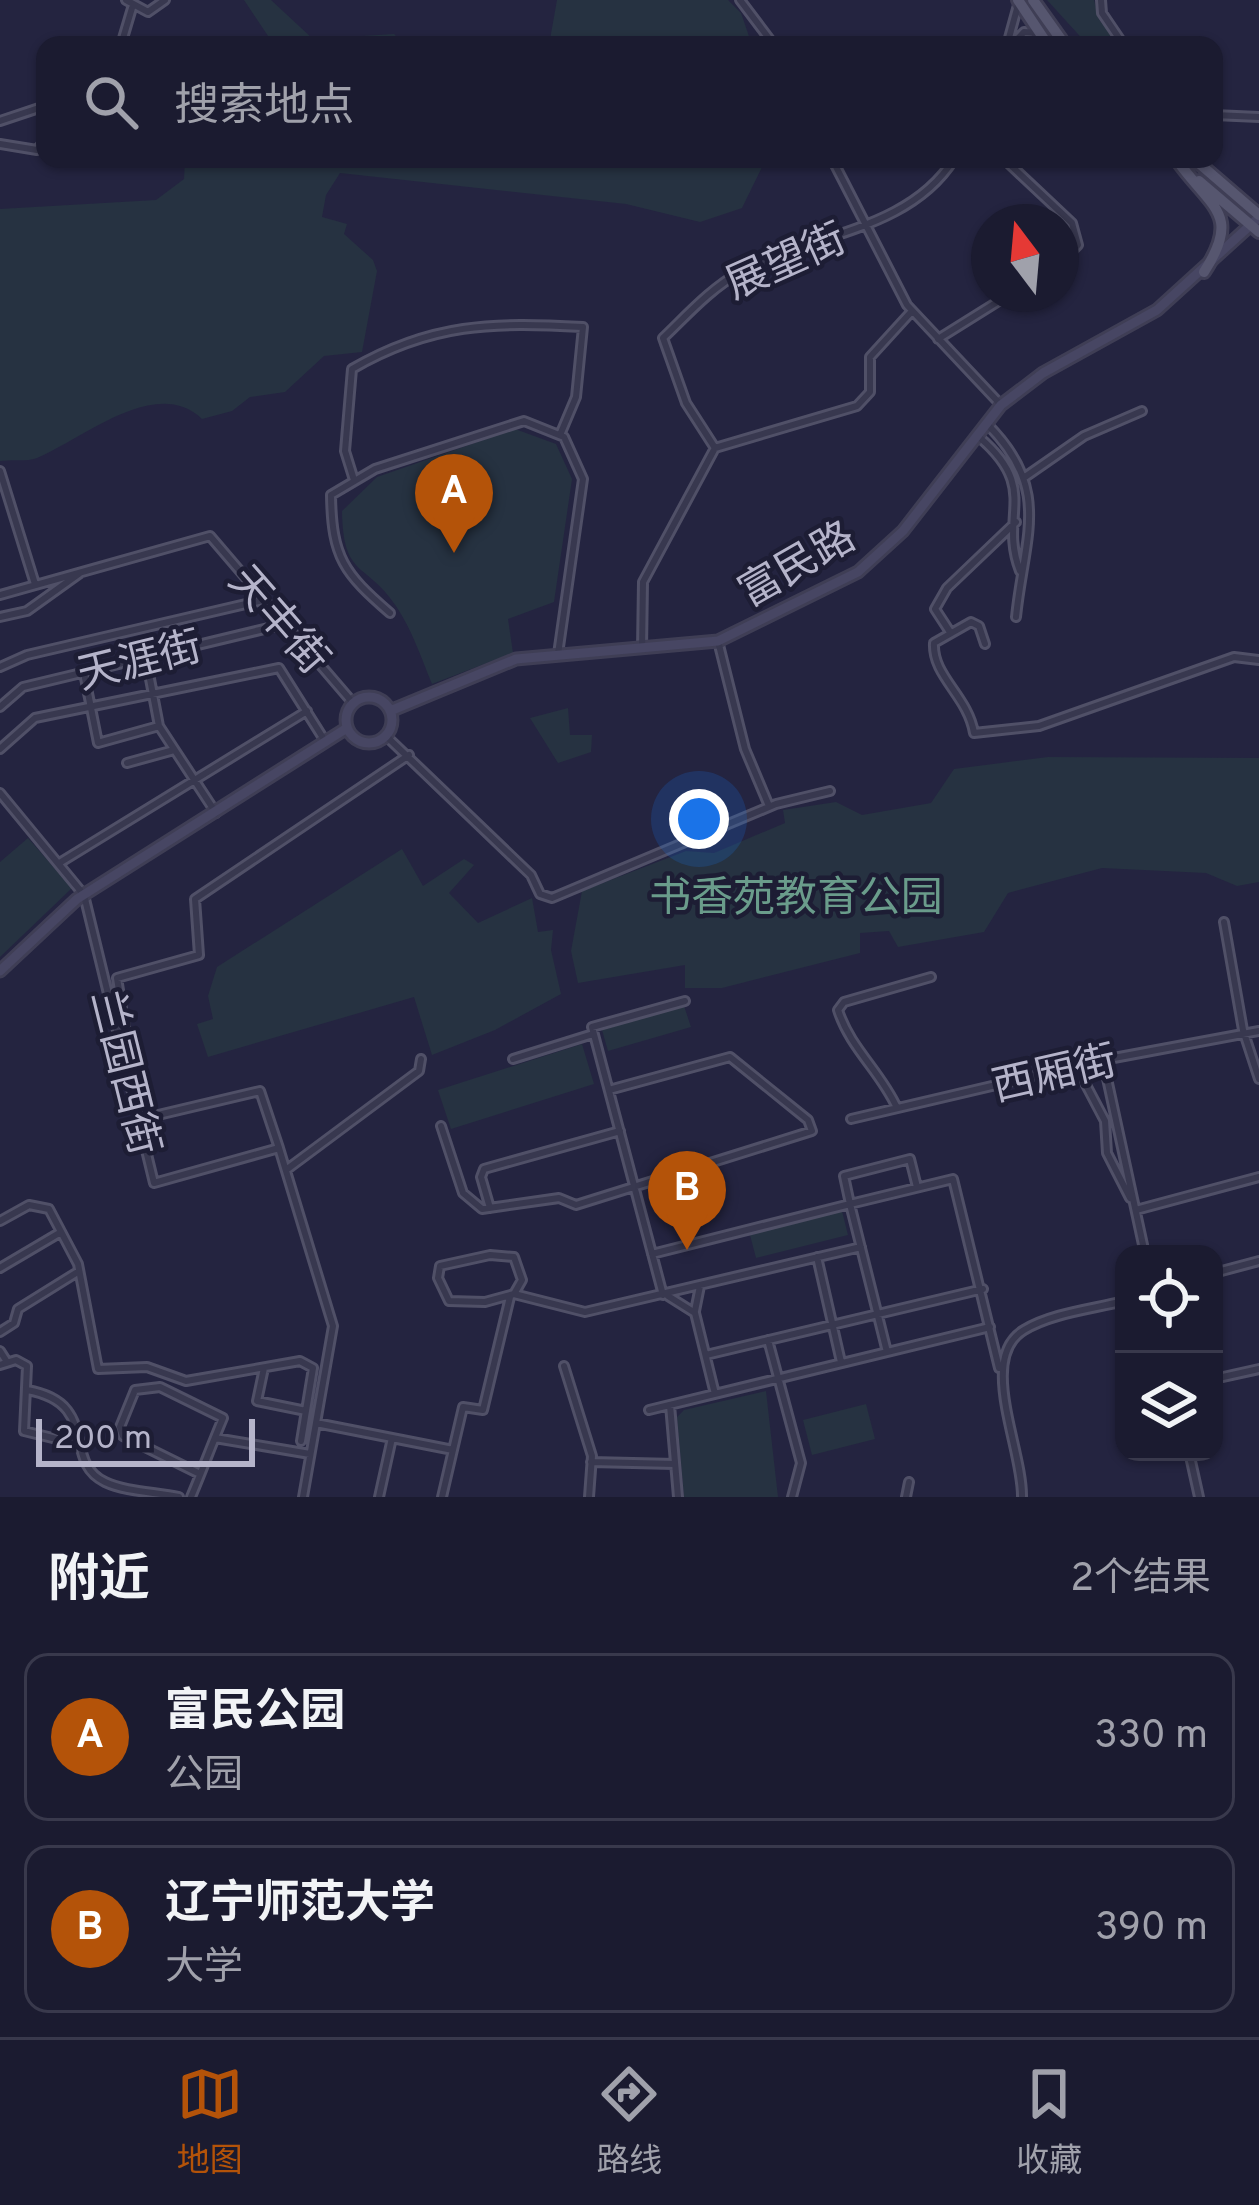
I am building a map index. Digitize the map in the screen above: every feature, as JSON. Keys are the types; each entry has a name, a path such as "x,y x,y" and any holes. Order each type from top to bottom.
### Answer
{"main road":[{"path":"1018,0 1040,34"},
{"path":"1033,0 1059,36"},
{"path":"1182,168 1224,222 1224,238 1204,272"},
{"path":"1185,168 1257,223"},
{"path":"1203,168 1257,223"}],"street":[{"path":"123,36 129,4 148,12 165,0"},
{"path":"740,0 767,36"},
{"path":"1012,36 1018,0"},
{"path":"1101,0 1102,13 1118,36"},
{"path":"1020,36 1040,34"},
{"path":"0,121 36,109"},
{"path":"1223,115 1259,117"},
{"path":"0,144 36,150"},
{"path":"837,168 912,311 1001,405"},
{"name":"展望街","path":"715,448 686,404 663,338 713,289 746,269 866,225 938,184 948,168"},
{"path":"1014,168 1052,204"},
{"name":"富民路","path":"390,711 501,664 558,654 718,641 876,558 915,518 1001,405 1043,373 1136,326 1257,223"},
{"path":"642,649 644,582 715,448 857,406 870,392 870,357 912,311"},
{"path":"938,339 981,312"},
{"path":"354,482 345,451 352,369 399,342 472,325 583,327 576,397 560,435"},
{"path":"1025,477 1084,436 1142,411"},
{"path":"390,613 348,574 334,548 331,495 375,469 524,421 560,435 583,479 558,654"},
{"path":"986,423 1005,441 1025,477 1030,547 1020,571 1016,617"},
{"path":"976,434 1009,468 1020,571"},
{"path":"0,471 35,584"},
{"path":"950,632 935,609 947,588 1017,521"},
{"name":"天丰街","path":"0,595 210,536 353,703"},
{"path":"0,617 27,611 82,571"},
{"path":"0,667 27,655 263,599"},
{"path":"985,644 979,626 971,622 934,643 934,656 961,693 974,733 1039,725 1234,657 1259,660"},
{"name":"天涯街","path":"0,707 23,687 285,624"},
{"path":"718,641 745,749 770,806"},
{"path":"146,658 159,726 216,813"},
{"path":"0,749 35,718 279,668 325,741"},
{"path":"84,673 98,743 159,726"},
{"path":"0,971 83,895 347,728 353,703 374,698 390,711 385,735"},
{"path":"61,862 307,711"},
{"path":"347,728 366,742 385,735"},
{"path":"385,735 531,874 540,894 552,898 770,806 830,791"},
{"path":"127,764 174,750"},
{"path":"121,1051 126,1033 117,978 199,955 195,898 409,755"},
{"name":"兰园西街","path":"0,793 61,862 83,895 154,1183 279,1148"},
{"path":"1224,922 1243,1030 1259,1079"},
{"path":"897,1108 884,1077 846,1035 838,1010 844,1002 931,977"},
{"path":"685,1001 594,1024 593,1034 664,1294 695,1313"},
{"name":"西厢街","path":"851,1119 1103,1060 1243,1030 1259,1031"},
{"path":"513,1059 593,1034"},
{"path":"441,1126 463,1192 470,1202 490,1208 559,1198 576,1205 807,1136 812,1126 730,1058 609,1090"},
{"path":"286,1170 419,1071 421,1059"},
{"path":"1103,1060 1143,1245"},
{"path":"1085,1083 1105,1121 1107,1153 1135,1208"},
{"path":"137,1120 260,1091 333,1326 303,1497"},
{"path":"490,1208 481,1178 484,1169 620,1131"},
{"path":"887,1352 844,1176 910,1159 917,1187"},
{"path":"1135,1208 1259,1177"},
{"path":"652,1254 953,1179 983,1289 1022,1470 1022,1497"},
{"path":"0,1221 29,1205 49,1209 78,1264 76,1273 98,1369 147,1367 186,1381 300,1361 313,1369 301,1441"},
{"path":"0,1266 61,1232"},
{"path":"442,1497 463,1407 483,1410 512,1294 522,1280 514,1256 490,1255 440,1266 437,1278 448,1301 512,1294 585,1312 861,1246"},
{"path":"817,1257 842,1362"},
{"path":"1223,1271 1259,1261"},
{"path":"0,1332 14,1323 18,1309 76,1273"},
{"path":"700,1286 695,1313 715,1394"},
{"path":"706,1355 983,1289"},
{"path":"999,1368 1005,1348 1028,1327 1115,1303"},
{"path":"649,1410 990,1326"},
{"path":"768,1340 801,1463 792,1497"},
{"path":"0,1351 3,1364 22,1361 27,1366 24,1431 81,1445"},
{"path":"564,1366 591,1462 589,1497"},
{"path":"264,1368 256,1401 306,1412"},
{"path":"1223,1376 1259,1369"},
{"path":"191,1497 223,1418 160,1387 135,1390 120,1427 123,1436 200,1474"},
{"path":"27,1390 56,1395 65,1403 91,1469 104,1482 179,1497"},
{"path":"670,1405 678,1497"},
{"path":"316,1423 453,1450"},
{"path":"215,1438 310,1454"},
{"path":"379,1497 392,1438"},
{"path":"1191,1461 1199,1497"},
{"path":"591,1462 675,1464"},
{"path":"905,1497 909,1482"}],"green space":[{"path":"244,0 271,0 310,36 268,36"},
{"path":"557,0 728,0 741,13 749,36 551,36"},
{"path":"1047,0 1094,0 1100,21 1114,36 1080,36"},
{"path":"185,168 762,168 742,208 700,222 626,204 340,173 326,195 322,217 347,224 344,234 373,260 377,271 362,352 324,356 285,392 250,397 232,411 202,419 184,407 142,407 37,458 0,461 0,209 156,200 184,179"},
{"path":"515,429 556,444 572,479 554,602 508,619 513,653 432,684 396,606 352,559 342,511 377,477"},
{"path":"568,708 570,735 592,735 591,752 558,763 530,718"},
{"name":"书香苑教育公园","path":"1048,757 1259,758 1259,882 1237,886 1206,873 1102,868 1008,893 984,932 898,947 889,931 860,933 860,953 722,988 685,988 685,965 578,983 571,951 582,891 686,851 714,853 785,823 783,810 836,802 862,815 931,803 954,769"},
{"path":"28,838 72,888 0,957 0,862"},
{"path":"402,849 423,886 464,859 474,865 449,893 478,923 532,898 538,932 553,930 551,950 561,994 495,1030 432,1055 414,997 208,1057 197,1024 213,1019 208,996 217,967"},
{"path":"684,1006 691,1027 608,1051 602,1030 611,1024"},
{"path":"582,1044 594,1084 451,1129 438,1090"},
{"path":"842,1211 848,1235 756,1258 750,1235"},
{"path":"766,1391 778,1497 684,1497 677,1417 684,1410"},
{"path":"866,1404 875,1439 812,1455 803,1420"}],"place":[{"name":"富民公园","path":"454,553"},
{"name":"辽宁师范大学","path":"687,1250"}]}
